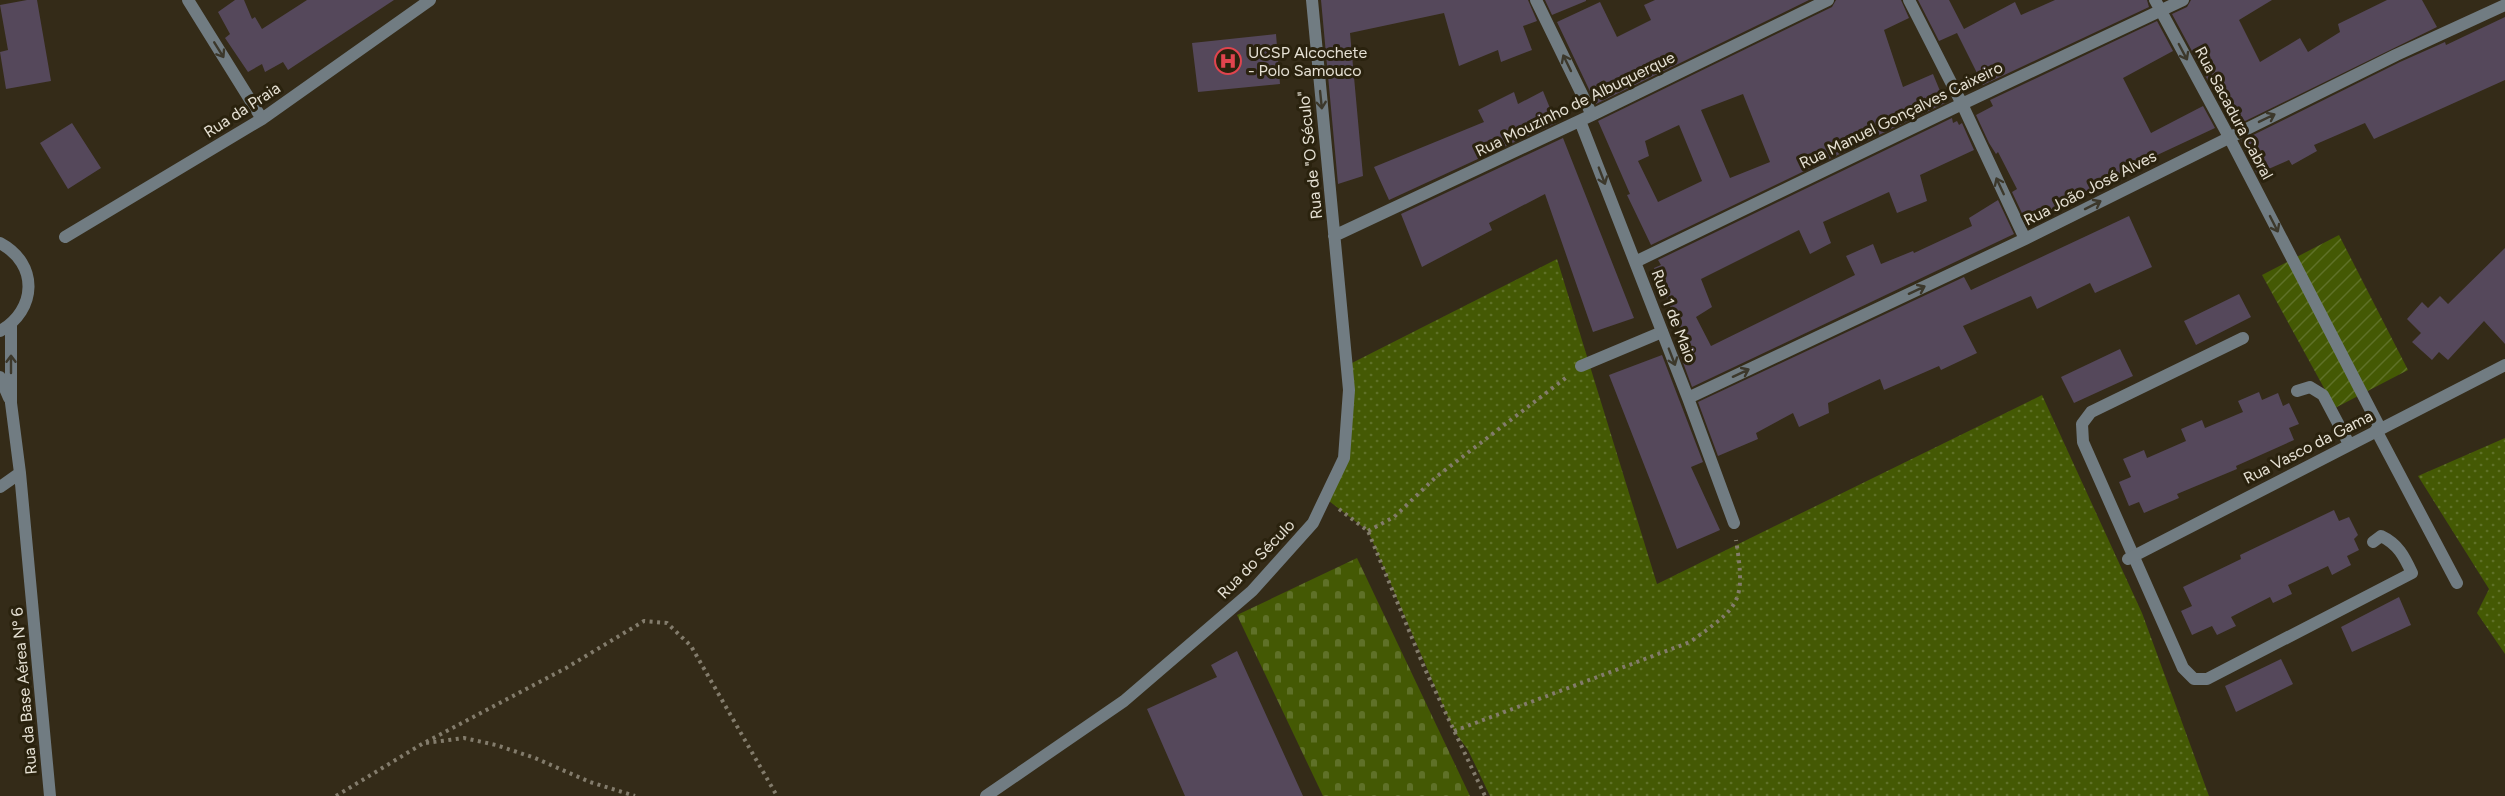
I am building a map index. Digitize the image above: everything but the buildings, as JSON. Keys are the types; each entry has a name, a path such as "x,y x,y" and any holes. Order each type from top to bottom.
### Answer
{"street":[{"path":"188,0 262,119"},
{"name":"Rua da Praia","path":"65,237 262,119 430,0"},
{"name":"Rua de \"O Século\"","path":"1312,0 1334,236"},
{"path":"1536,0 1592,115"},
{"name":"Rua Mouzinho de Albuquerque","path":"1334,236 1581,121 1828,0"},
{"path":"1909,0 1962,104 2025,239"},
{"name":"Rua Manuel Gonçalves Caixeiro","path":"1635,262 1962,104 2158,5 2183,0"},
{"name":"Rua Sacadura Cabral","path":"2158,5 2229,137 2457,583"},
{"name":"Rua João José Alves","path":"1688,398 2025,239 2397,55 2505,5"},
{"name":"Rua 1 de Maio","path":"1581,121 1734,524"},
{"name":"Rua do Século","path":"986,796 1124,701 1252,591 1313,523 1344,458 1349,390 1334,236"},
{"path":"0,243 16,254 22,262 29,285 27,300 21,314 5,327 11,403"},
{"path":"1581,366 1662,332"},
{"path":"2242,338 2091,412 2082,424 2083,442 2130,558 2183,668 2194,679 2207,679 2412,573 2393,541 2381,536 2373,542"},
{"name":"Rua Vasco da Gama","path":"2130,558 2505,365"},
{"path":"0,377 11,403"},
{"path":"2297,392 2310,387 2323,395 2349,444"},
{"name":"Rua da Base Aérea Nº 6","path":"11,403 20,473 50,796"},
{"path":"0,487 20,473"}],"path":[{"path":"1368,531 1394,517 1436,477 1581,366"},
{"path":"1325,498 1368,531 1424,667 1485,796"},
{"path":"1454,731 1690,642 1724,618 1740,596 1741,571 1734,524"},
{"path":"336,796 422,744 566,668 644,621 667,623 690,646 777,796"},
{"path":"422,744 464,738 496,745 535,758 590,782 635,796"}],"green space":[{"path":"2339,235 2408,370 2335,408 2262,275"},
{"path":"1557,259 1657,584 2042,395 2142,613 2209,796 1490,796 1468,750 1454,731 1368,531 1325,498 1344,458 1346,366"},
{"path":"2505,438 2505,654 2477,613 2489,589 2418,476"},
{"path":"1357,558 1470,796 1323,796 1237,615"}],"place":[{"name":"UCSP Alcochete - Polo Samouco","path":"1228,61"}]}
